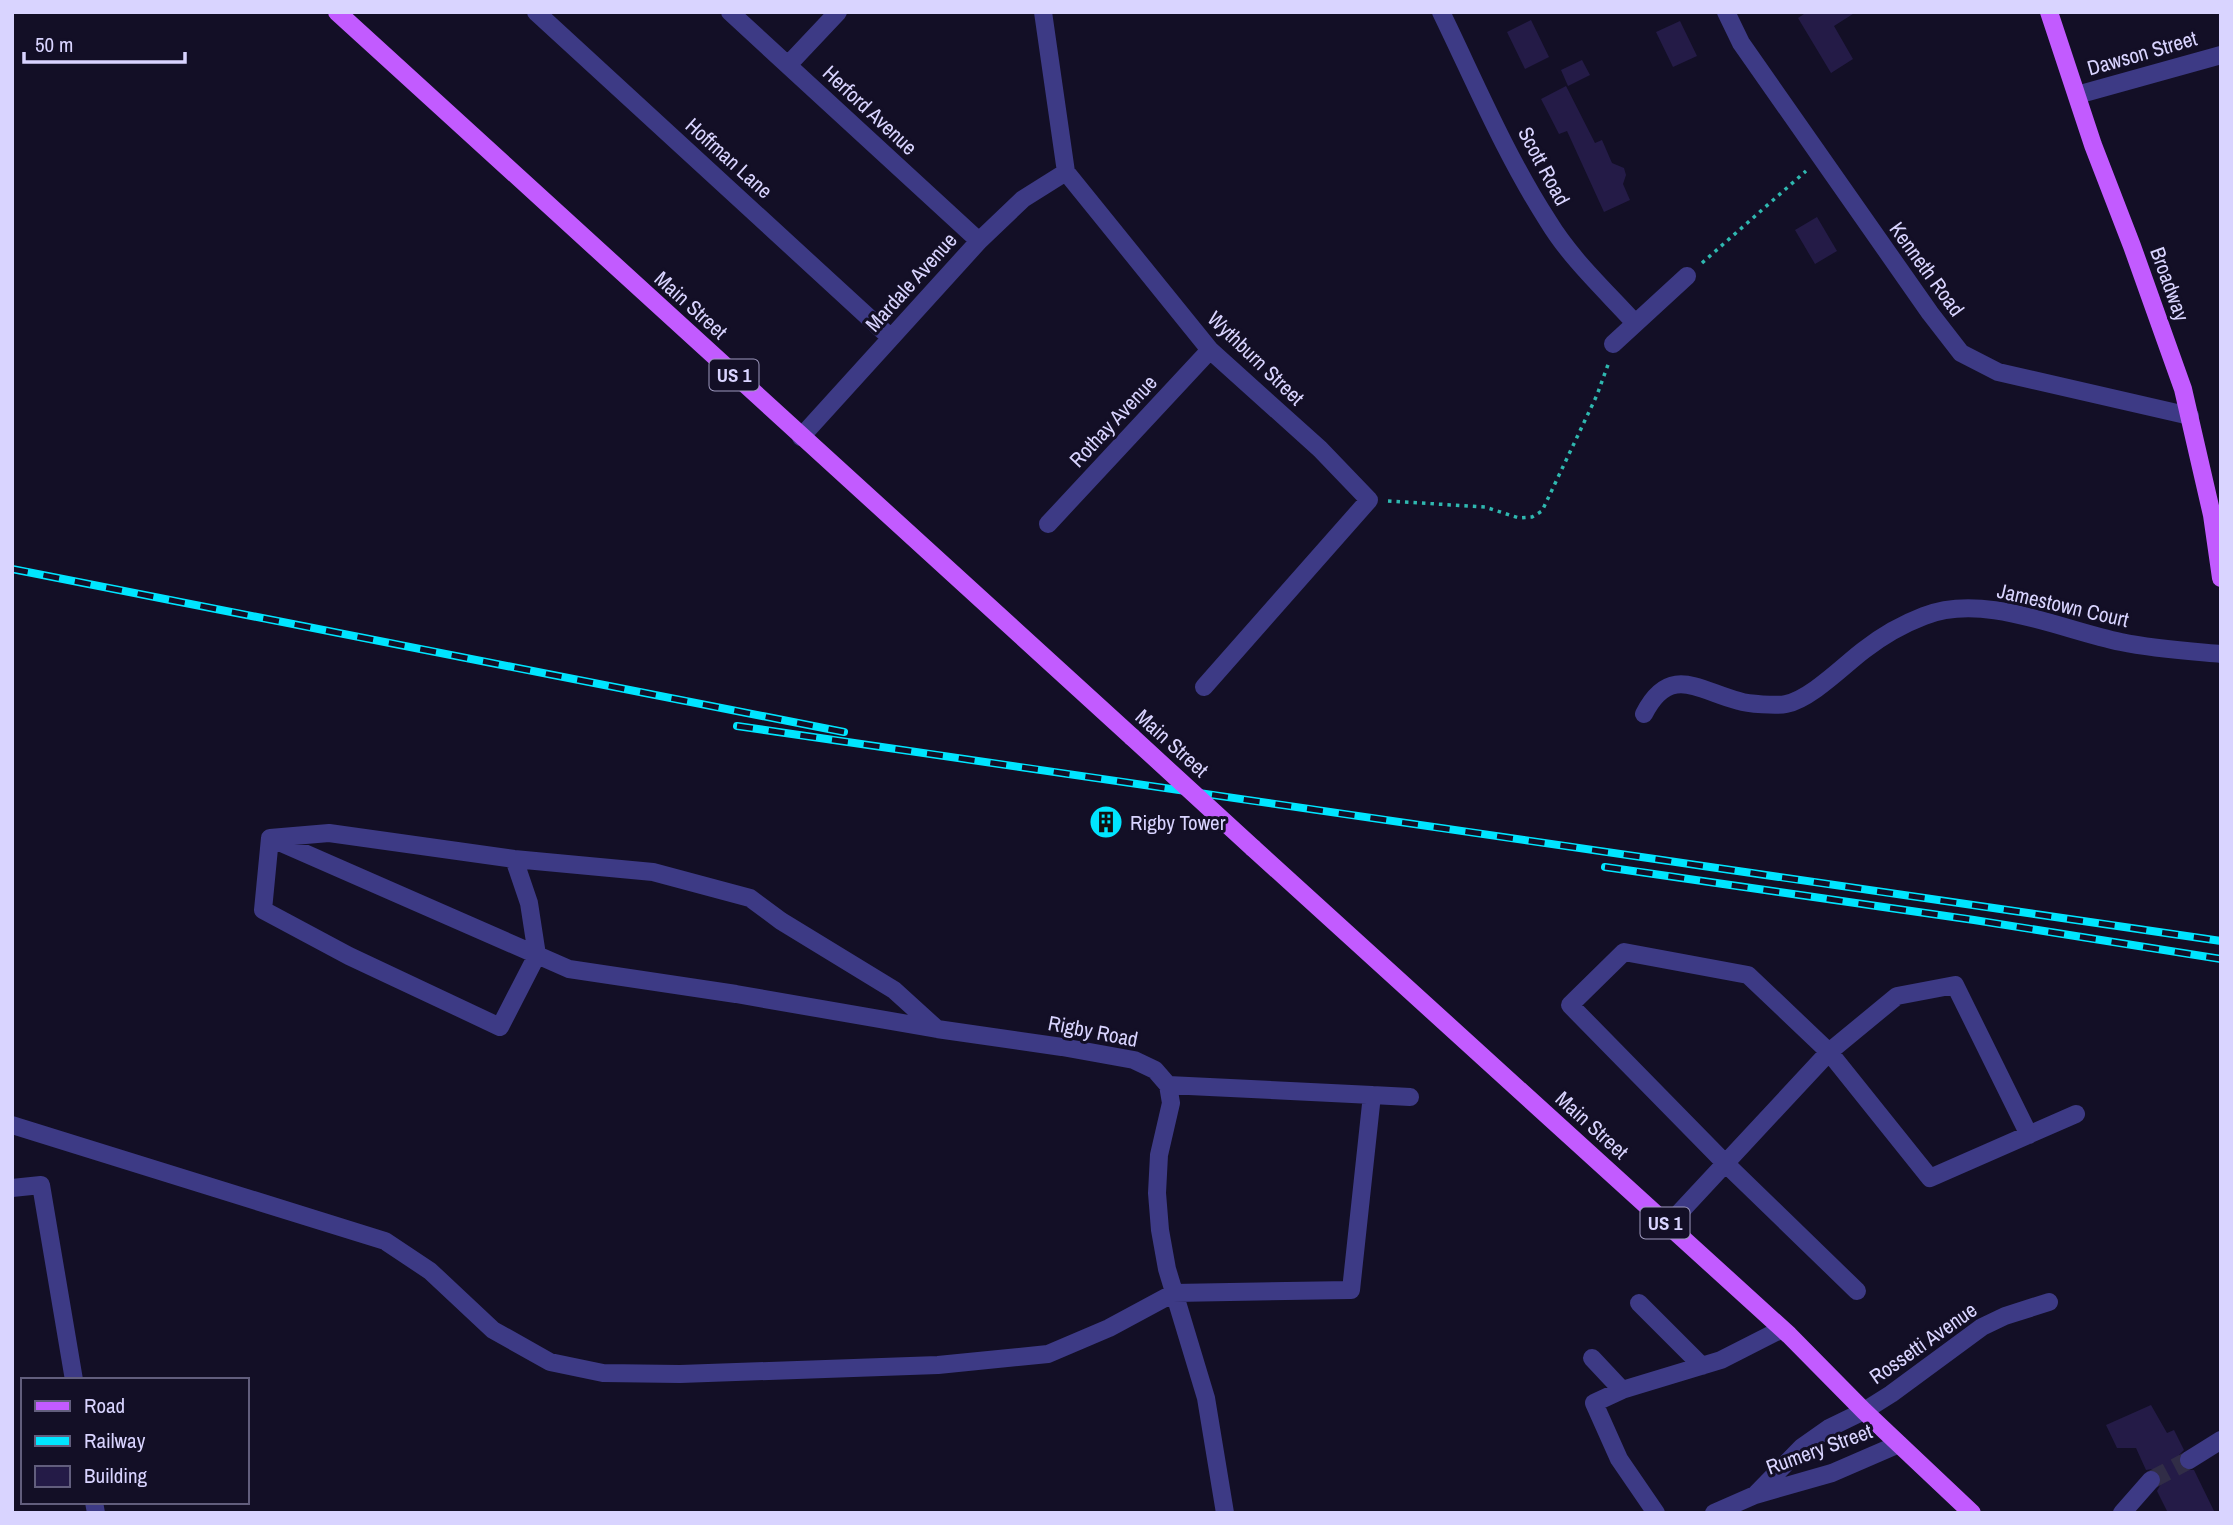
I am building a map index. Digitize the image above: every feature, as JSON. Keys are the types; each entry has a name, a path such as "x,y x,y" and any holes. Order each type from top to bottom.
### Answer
{"main road":[{"name":"Main Street","path":"337,12 1782,1329 1972,1513"},
{"name":"Broadway","path":"2049,12 2168,345 2190,416 2216,513 2221,578"}],"street":[{"name":"Hoffman Lane","path":"536,12 891,338"},
{"name":"Herford Avenue","path":"730,12 979,240"},
{"path":"788,65 838,12"},
{"path":"1043,12 1066,172"},
{"name":"Scott Road","path":"1441,12 1519,171 1549,223 1574,256 1635,323"},
{"name":"Kenneth Road","path":"1726,12 1741,43 1930,313 1961,353 1998,372 2190,416"},
{"name":"Dawson Street","path":"2077,95 2221,55"},
{"name":"Mardale Avenue","path":"801,437 979,240 1023,199 1066,172"},
{"name":"Wythburn Street","path":"1066,172 1210,350 1320,449 1369,500"},
{"path":"1613,344 1687,276"},
{"name":"Rothay Avenue","path":"1048,524 1210,350"},
{"path":"1204,687 1369,500"},
{"name":"Jamestown Court","path":"1644,713 1653,696 1670,685 1694,685 1740,702 1787,704 1813,691 1866,648 1905,624 1950,609 1975,608 2120,642 2221,654"},
{"path":"514,859 529,902 537,955 500,1027 349,956 263,910 270,838 330,833 514,859 653,872 750,898 781,921 894,990 937,1029"},
{"name":"Rigby Road","path":"270,838 569,969 1134,1060 1155,1070 1168,1085"},
{"path":"1857,1291 1724,1162 1570,1005 1624,952 1748,975 1829,1052 1930,1178 2076,1114"},
{"path":"1668,1225 1829,1052 1897,996 1955,985 2029,1135"},
{"path":"1225,1513 1206,1398 1174,1293 1160,1230 1157,1193 1159,1155 1171,1102 1168,1085 1410,1097"},
{"path":"12,1125 385,1241 430,1271 493,1330 550,1362 603,1373 680,1374 938,1365 1048,1354 1109,1328 1174,1293 1351,1290 1372,1095"},
{"path":"12,1188 41,1185 74,1378"},
{"name":"Rossetti Avenue","path":"1864,1411 1982,1327 2005,1316 2049,1302"},
{"path":"1639,1303 1702,1366"},
{"path":"1656,1513 1619,1458 1594,1403 1622,1390 1721,1360 1782,1329"},
{"path":"1592,1358 1622,1390"},
{"name":"Rumery Street","path":"1755,1495 1802,1447 1829,1428 1864,1411"},
{"path":"2189,1460 2221,1440"},
{"name":"Rumery Street","path":"1714,1513 1755,1495 1832,1473 1899,1444"},
{"path":"2122,1513 2151,1480"}],"path":[{"path":"1687,276 1821,158"},
{"path":"1369,500 1463,505 1519,517 1532,517 1542,511 1597,395 1613,344"}],"building":[{"path":"1807,12 1856,12 1834,26 1853,59 1831,73 1798,18"},
{"path":"1531,20 1549,57 1525,69 1507,32"},
{"path":"1680,21 1697,56 1673,67 1656,32"},
{"path":"1582,60 1590,75 1568,86 1561,70"},
{"path":"1566,86 1595,143 1602,140 1612,163 1624,168 1626,175 1623,184 1630,200 1604,212 1567,131 1559,134 1541,99"},
{"path":"1817,217 1837,251 1815,264 1795,230"},
{"name":"Rigby Tower","path":"1094,809 1121,812 1118,835 1091,832"},
{"path":"2151,1405 2167,1433 2174,1430 2184,1450 2179,1455 2179,1465 2184,1470 2194,1470 2215,1513 2168,1513 2157,1491 2162,1482 2159,1472 2146,1470 2136,1448 2117,1448 2106,1425"}],"tunnel":[{"path":"2151,1480 2189,1460"}],"railway":[{"path":"12,569 844,732"},
{"path":"737,726 2221,941"},
{"path":"1605,867 2221,959"}],"place":[{"name":"Rigby Tower","path":"1106,822"}]}
